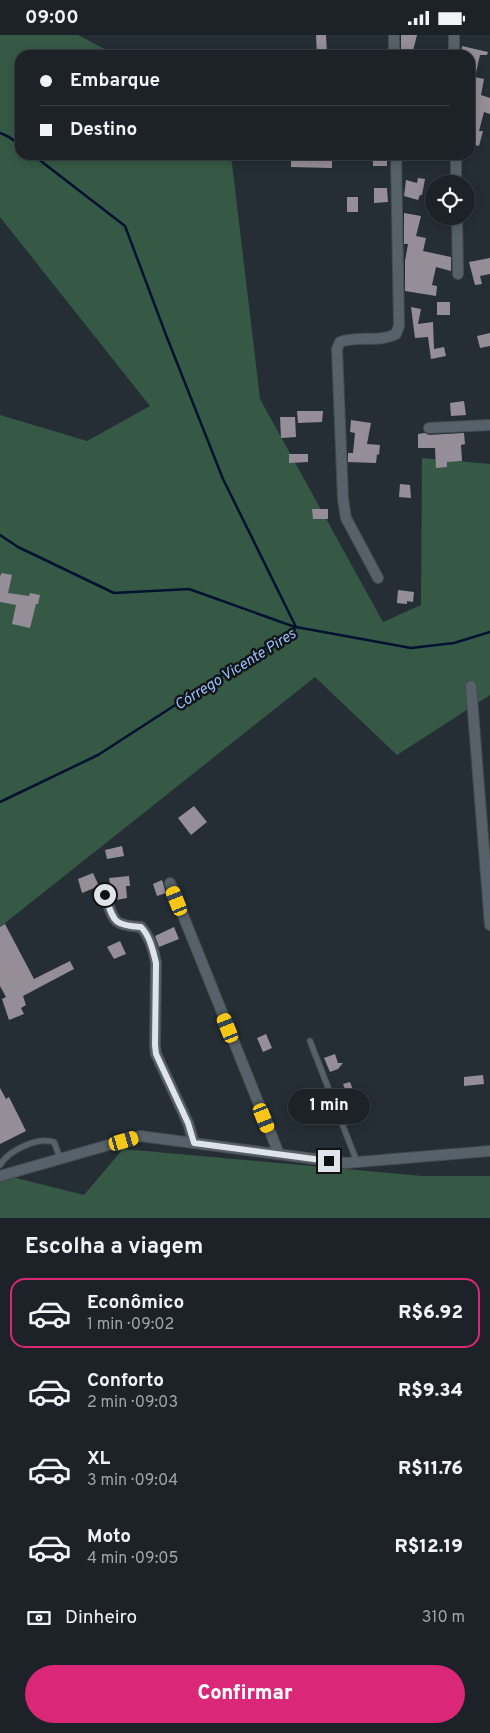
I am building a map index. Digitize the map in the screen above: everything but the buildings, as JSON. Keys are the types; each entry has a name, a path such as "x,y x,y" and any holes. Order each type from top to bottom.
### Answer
{"street":[{"path":"394,35 394,50"},
{"path":"454,35 454,50"},
{"path":"378,578 346,518 343,499 337,349 340,342 347,339 389,338 396,334 399,326 396,160"},
{"path":"456,160 456,175"},
{"path":"457,225 458,274"},
{"path":"428,427 490,425"},
{"path":"471,686 490,925"},
{"path":"170,883 279,1154"},
{"path":"105,895 116,922 125,926 141,927 145,931 154,951 156,963 156,1054 188,1123 194,1143"},
{"path":"0,1176 140,1136 346,1163 490,1151"}],"lane":[{"path":"310,1041 357,1162"},
{"path":"0,1165 16,1149 47,1140 54,1141 60,1159"}],"green space":[{"path":"0,35 78,35 106,50 15,50 15,160 232,160 260,399 383,622 421,605 422,458 490,464 490,695 397,755 315,677 0,927 0,415 87,441 150,406 0,217"},
{"path":"123,1149 422,1176 490,1176 490,1218 0,1218 0,1174 84,1195"}],"waterway":[{"path":"0,133 15,141"},
{"path":"39,160 125,226 223,479 296,627"},
{"path":"0,535 18,547 114,593 189,589 295,627"},
{"name":"Córrego Vicente Pires","path":"0,802 98,755 296,627 411,648 454,643 490,632"}],"route":[{"path":"105,895 116,922 125,926 141,927 145,931 154,951 156,963 156,1054 188,1123 194,1143 329,1161"}]}
